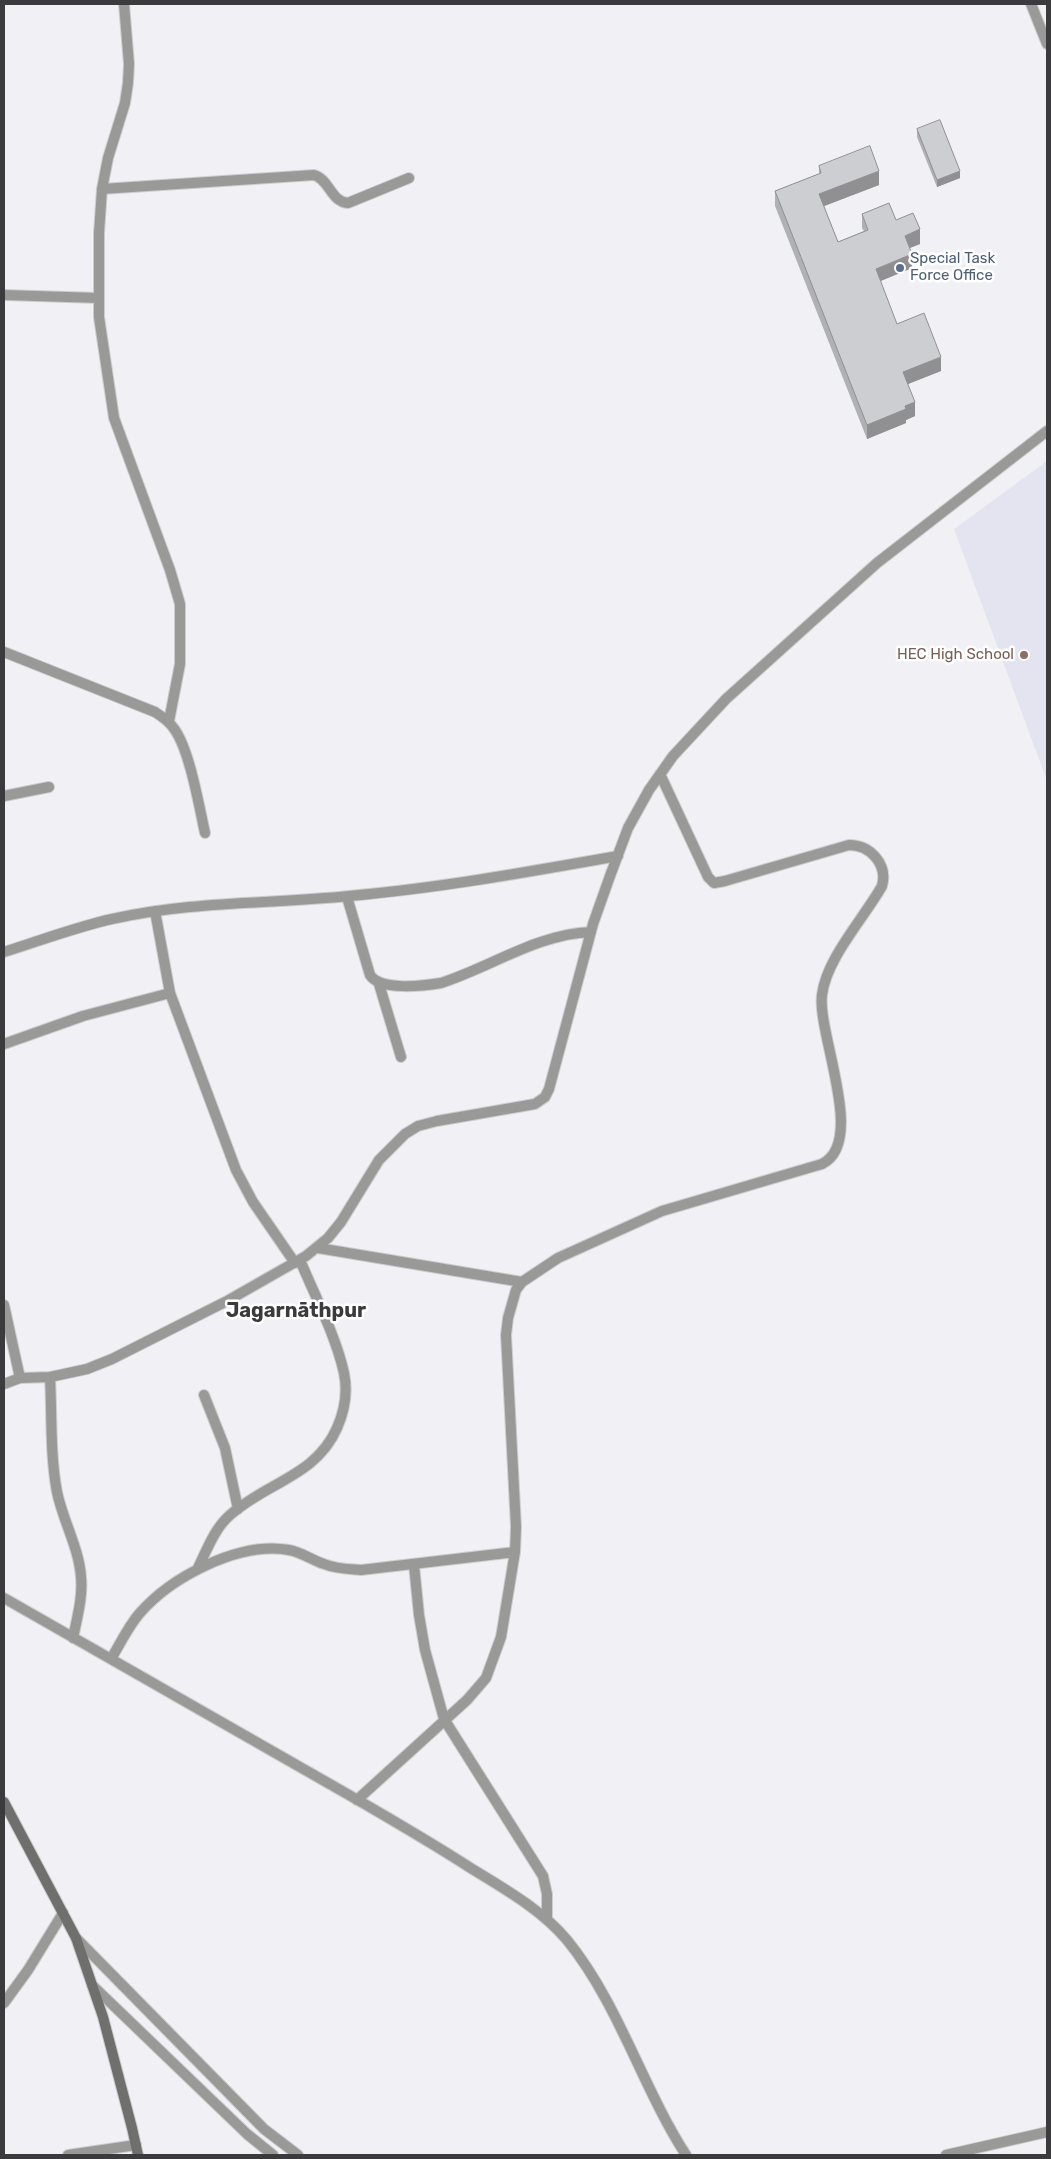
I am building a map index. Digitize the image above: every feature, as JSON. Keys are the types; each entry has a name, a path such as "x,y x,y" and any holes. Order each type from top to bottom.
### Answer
{"main road":[{"path":"4,1802 76,1938 103,2017 137,2150"}],"street":[{"path":"124,4 129,64 128,83 125,103 108,158 102,189 99,233 99,298 103,351 114,418 170,570 180,604 180,664 169,722"},
{"path":"1031,4 1047,44"},
{"path":"102,189 314,175 319,177 337,199 348,203 409,178"},
{"path":"4,295 99,298"},
{"path":"4,1384 20,1378 50,1377 87,1369 112,1360 227,1301 318,1248 341,1222 379,1160 405,1134 418,1126 463,1115 526,1107 545,1097 549,1089 590,932 628,828 673,756 726,699 877,563 1047,431"},
{"path":"4,652 155,712 169,722 176,730 186,757 205,834"},
{"path":"357,1800 478,1689 493,1662 502,1637 515,1552 516,1527 506,1335 511,1304 516,1290 522,1282 558,1258 662,1211 822,1164 832,1158 838,1142 841,1107 822,1016 822,994 830,966 882,886 883,872 880,865 868,851 857,845 849,845 725,882 714,883 708,877 660,774"},
{"path":"4,796 50,787"},
{"path":"4,952 111,919 155,911 202,905 347,897 475,882 618,856"},
{"path":"347,897 370,975 379,984 401,1057"},
{"path":"155,911 170,994 236,1170 253,1202 297,1261 338,1351 344,1373 346,1392 344,1412 331,1442 321,1454 308,1466 238,1509 221,1524 197,1570"},
{"path":"379,984 411,986 441,983 553,937 590,932"},
{"path":"4,1044 83,1016 170,994"},
{"path":"318,1248 522,1282"},
{"path":"4,1305 20,1378"},
{"path":"50,1377 57,1490 78,1560 81,1577 81,1595 74,1638"},
{"path":"204,1395 226,1448 238,1509"},
{"path":"111,1659 140,1614 166,1591 197,1570 233,1555 269,1549 288,1550 336,1568 361,1570 515,1552"},
{"path":"414,1565 425,1650 444,1719 539,1869 546,1884 547,1920"},
{"path":"4,1598 357,1800 508,1890 547,1920 566,1939 584,1963 605,1999 658,2107 686,2155"},
{"path":"4,2003 28,1970 63,1913"},
{"path":"76,1938 250,2116 298,2155"},
{"path":"92,1985 270,2155"},
{"path":"946,2155 1047,2132"},
{"path":"68,2155 137,2150"}],"shaded area":[{"name":"HEC High School","path":"1047,461 1047,781 954,529"}],"building":[{"path":"940,120 960,171 937,180 917,129"},
{"path":"870,146 879,171 819,194 838,242 868,230 862,214 889,203 896,220 913,213 920,229 905,236 912,254 876,269 897,324 924,313 941,357 903,372 915,402 905,406 906,409 867,425 775,191 821,173 819,166"}],"place":[{"name":"Special Task Force Office","path":"900,268"},
{"name":"HEC High School","path":"1024,655"}],"district":[{"name":"Jagarnāthpur","path":"296,1311"}]}
